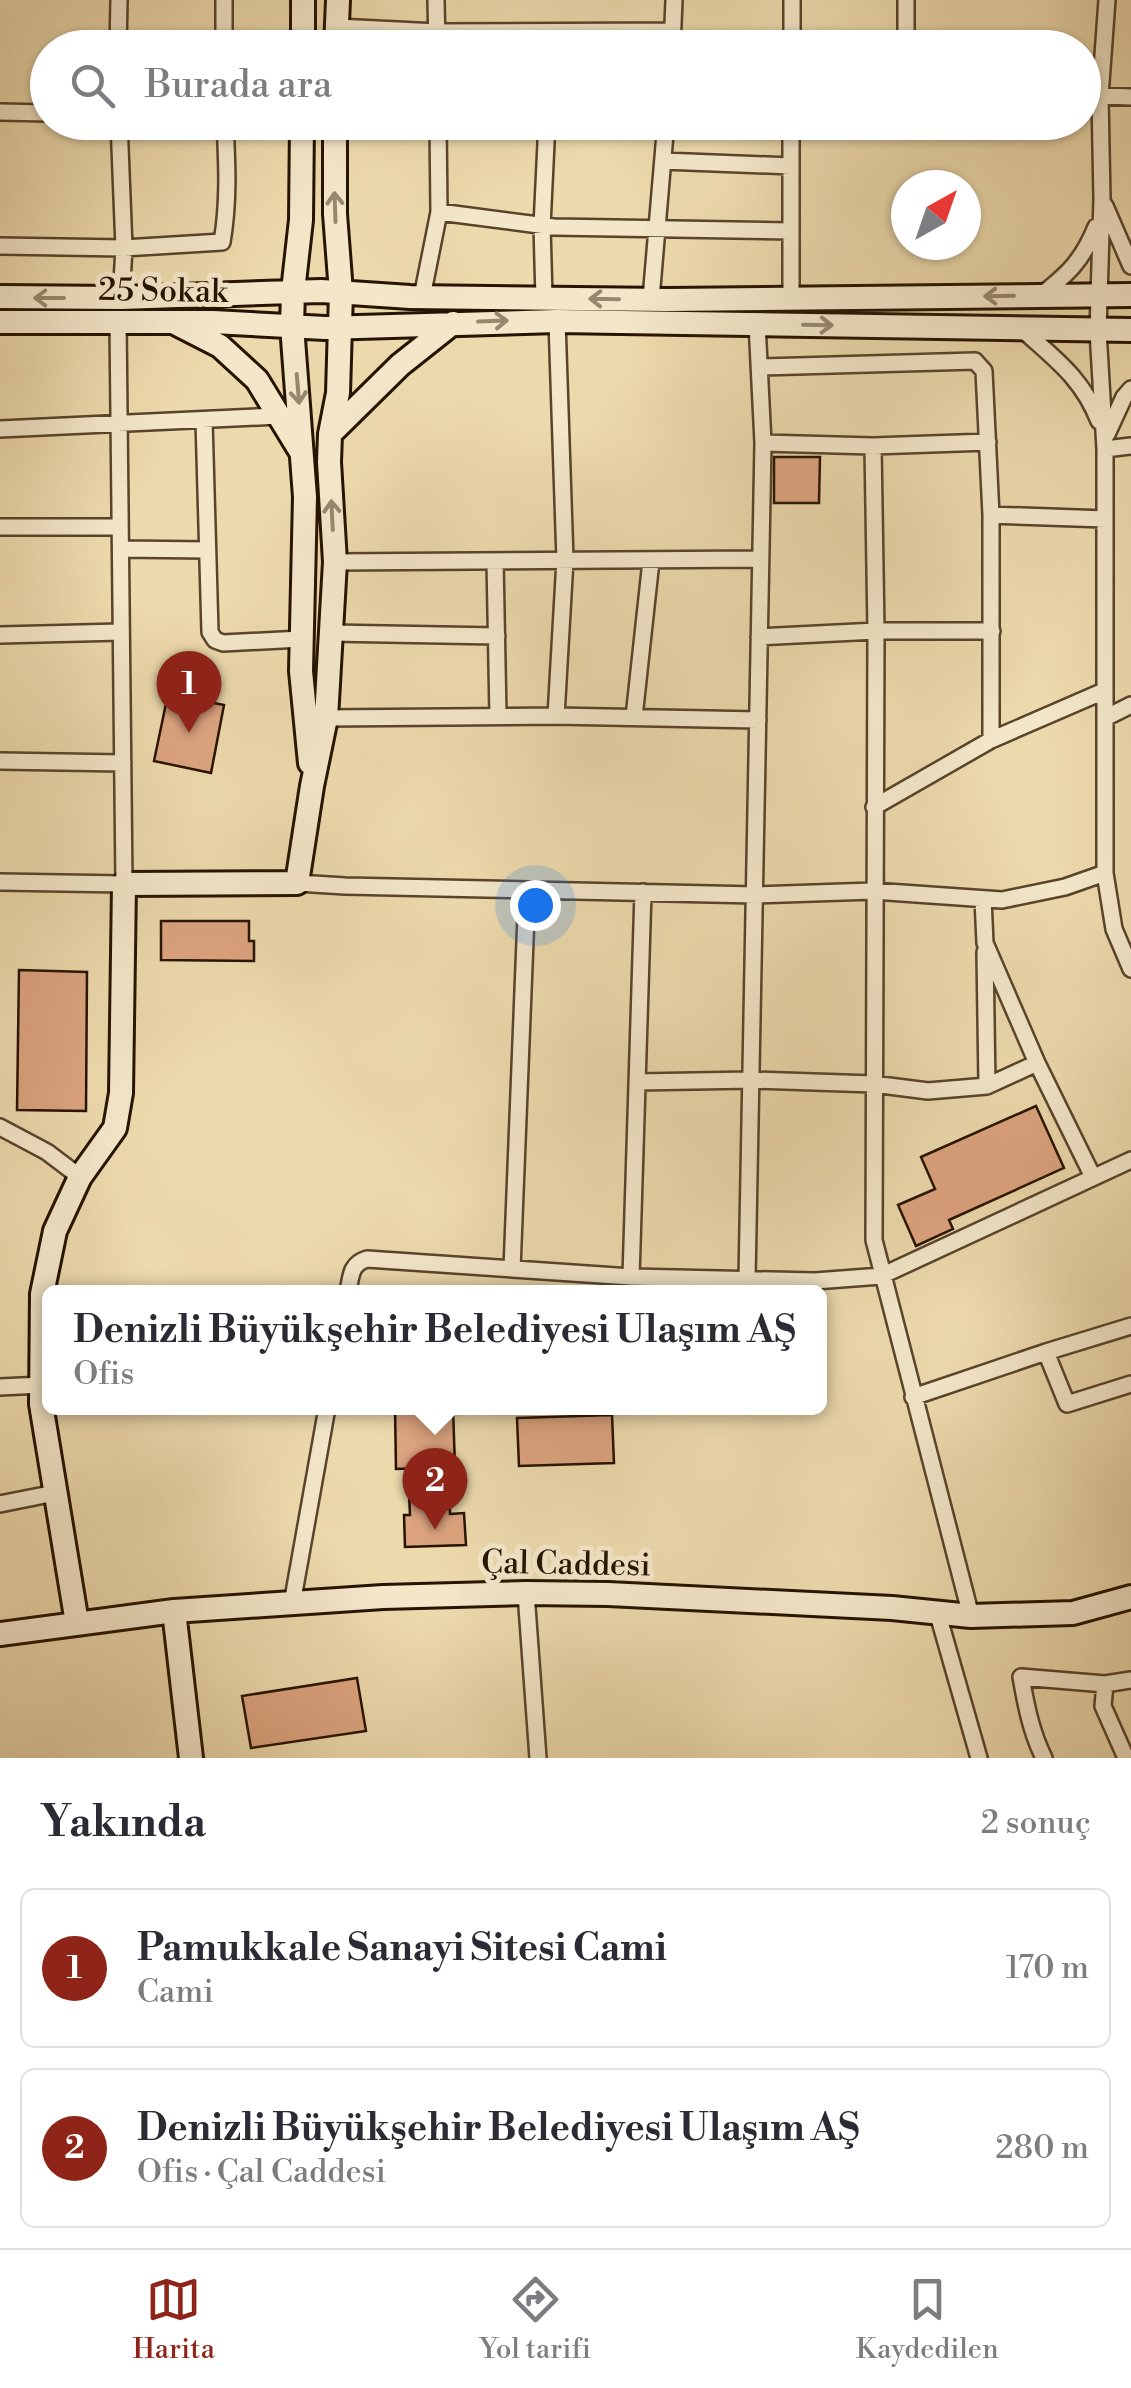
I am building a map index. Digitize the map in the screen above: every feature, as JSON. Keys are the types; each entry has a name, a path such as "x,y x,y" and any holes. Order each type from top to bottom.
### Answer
{"street":[{"path":"118,30 119,0"},
{"path":"224,0 224,30"},
{"path":"303,0 303,30"},
{"path":"337,30 338,0"},
{"path":"436,0 437,30"},
{"path":"672,30 674,0"},
{"path":"792,0 792,30"},
{"path":"906,0 906,30"},
{"path":"1101,38 1107,0"},
{"path":"1101,96 1131,97"},
{"path":"0,112 30,113"},
{"path":"44,1285 55,1231 80,1177 115,1128 121,1093 124,884 119,424 124,248 120,140"},
{"path":"0,246 124,248 222,242 228,178 226,140"},
{"path":"302,140 301,220 292,326 305,497 301,671 312,786"},
{"path":"297,882 326,718 335,562 329,462 338,393 331,291 335,140"},
{"path":"422,296 439,212 438,140"},
{"path":"544,298 546,140"},
{"path":"651,300 665,140"},
{"path":"790,298 791,140"},
{"path":"1096,140 1102,199 1098,331 1105,443 1105,873 1114,929 1131,969"},
{"path":"663,161 791,166"},
{"path":"1102,199 1131,266"},
{"path":"1040,296 1066,276 1087,250 1102,199"},
{"path":"439,212 542,226 791,231"},
{"name":"25 Sokak","path":"0,322 331,291 651,300 1131,294"},
{"name":"25 Sokak","path":"0,298 120,310 174,322 333,328 557,321 1131,330"},
{"path":"556,716 565,560 557,321"},
{"path":"174,322 220,346 257,380 303,454"},
{"path":"330,434 400,365 454,322"},
{"path":"747,1280 763,443 758,324"},
{"path":"1023,330 1075,377 1094,408 1105,443"},
{"path":"758,367 974,361 984,372 991,515 991,740"},
{"path":"1105,443 1131,388"},
{"path":"0,430 278,416"},
{"path":"204,420 209,628 214,640 223,643 302,639"},
{"path":"763,443 873,446 988,442"},
{"path":"1105,443 1131,446"},
{"path":"873,446 874,1240 971,1616"},
{"path":"991,515 1105,520"},
{"path":"0,527 120,527"},
{"path":"120,550 207,550"},
{"path":"335,562 760,559"},
{"path":"495,561 498,716"},
{"path":"634,718 651,561"},
{"path":"760,637 992,631"},
{"path":"0,635 121,632"},
{"path":"331,632 497,636"},
{"path":"874,807 991,740 1104,690"},
{"path":"1106,718 1131,705"},
{"path":"326,718 556,716 758,720"},
{"path":"0,761 123,763"},
{"path":"0,882 297,882 756,894 874,891 1002,900 1105,873"},
{"path":"512,1269 527,890"},
{"path":"631,1278 643,892"},
{"path":"983,898 987,1086"},
{"path":"985,943 1037,1063 1093,1177"},
{"path":"637,1082 752,1080 873,1084 928,1091 987,1086 1037,1063"},
{"path":"0,1126 47,1152 80,1177"},
{"path":"349,1285 352,1267 366,1259 631,1278 814,1281 881,1276 1131,1160"},
{"path":"42,1294 42,1410"},
{"path":"913,1397 1131,1326"},
{"path":"1046,1352 1067,1404 1131,1384"},
{"path":"0,1386 42,1385"},
{"path":"43,1415 78,1623"},
{"path":"292,1604 326,1415"},
{"path":"0,1504 56,1493"},
{"path":"526,1593 538,1758"},
{"name":"Çal Caddesi","path":"0,1634 174,1611 383,1597 608,1594 971,1616 1072,1614 1131,1597"},
{"path":"174,1611 191,1758"},
{"path":"936,1611 979,1758"},
{"path":"1044,1758 1026,1706 1022,1677 1105,1684 1131,1680"},
{"path":"1105,1684 1103,1706 1126,1758"}],"building":[{"path":"774,457 820,457 819,503 774,503"},
{"path":"168,694 224,705 211,773 154,761"},
{"path":"161,921 249,921 254,961 161,960"},
{"path":"19,970 87,972 86,1111 17,1110"},
{"path":"1036,1106 1064,1168 949,1220 953,1229 916,1246 898,1205 935,1189 921,1157"},
{"path":"395,1415 453,1415 455,1467 396,1469"},
{"path":"612,1415 614,1463 519,1466 517,1418"},
{"path":"449,1490 450,1514 464,1513 466,1545 405,1547 404,1515 410,1515 409,1492"},
{"path":"357,1678 366,1731 251,1748 242,1696"}],"place":[{"name":"Pamukkale Sanayi Sitesi Cami","path":"189,733"},
{"name":"Denizli Büyükşehir Belediyesi Ulaşım AŞ","path":"435,1530"}]}
